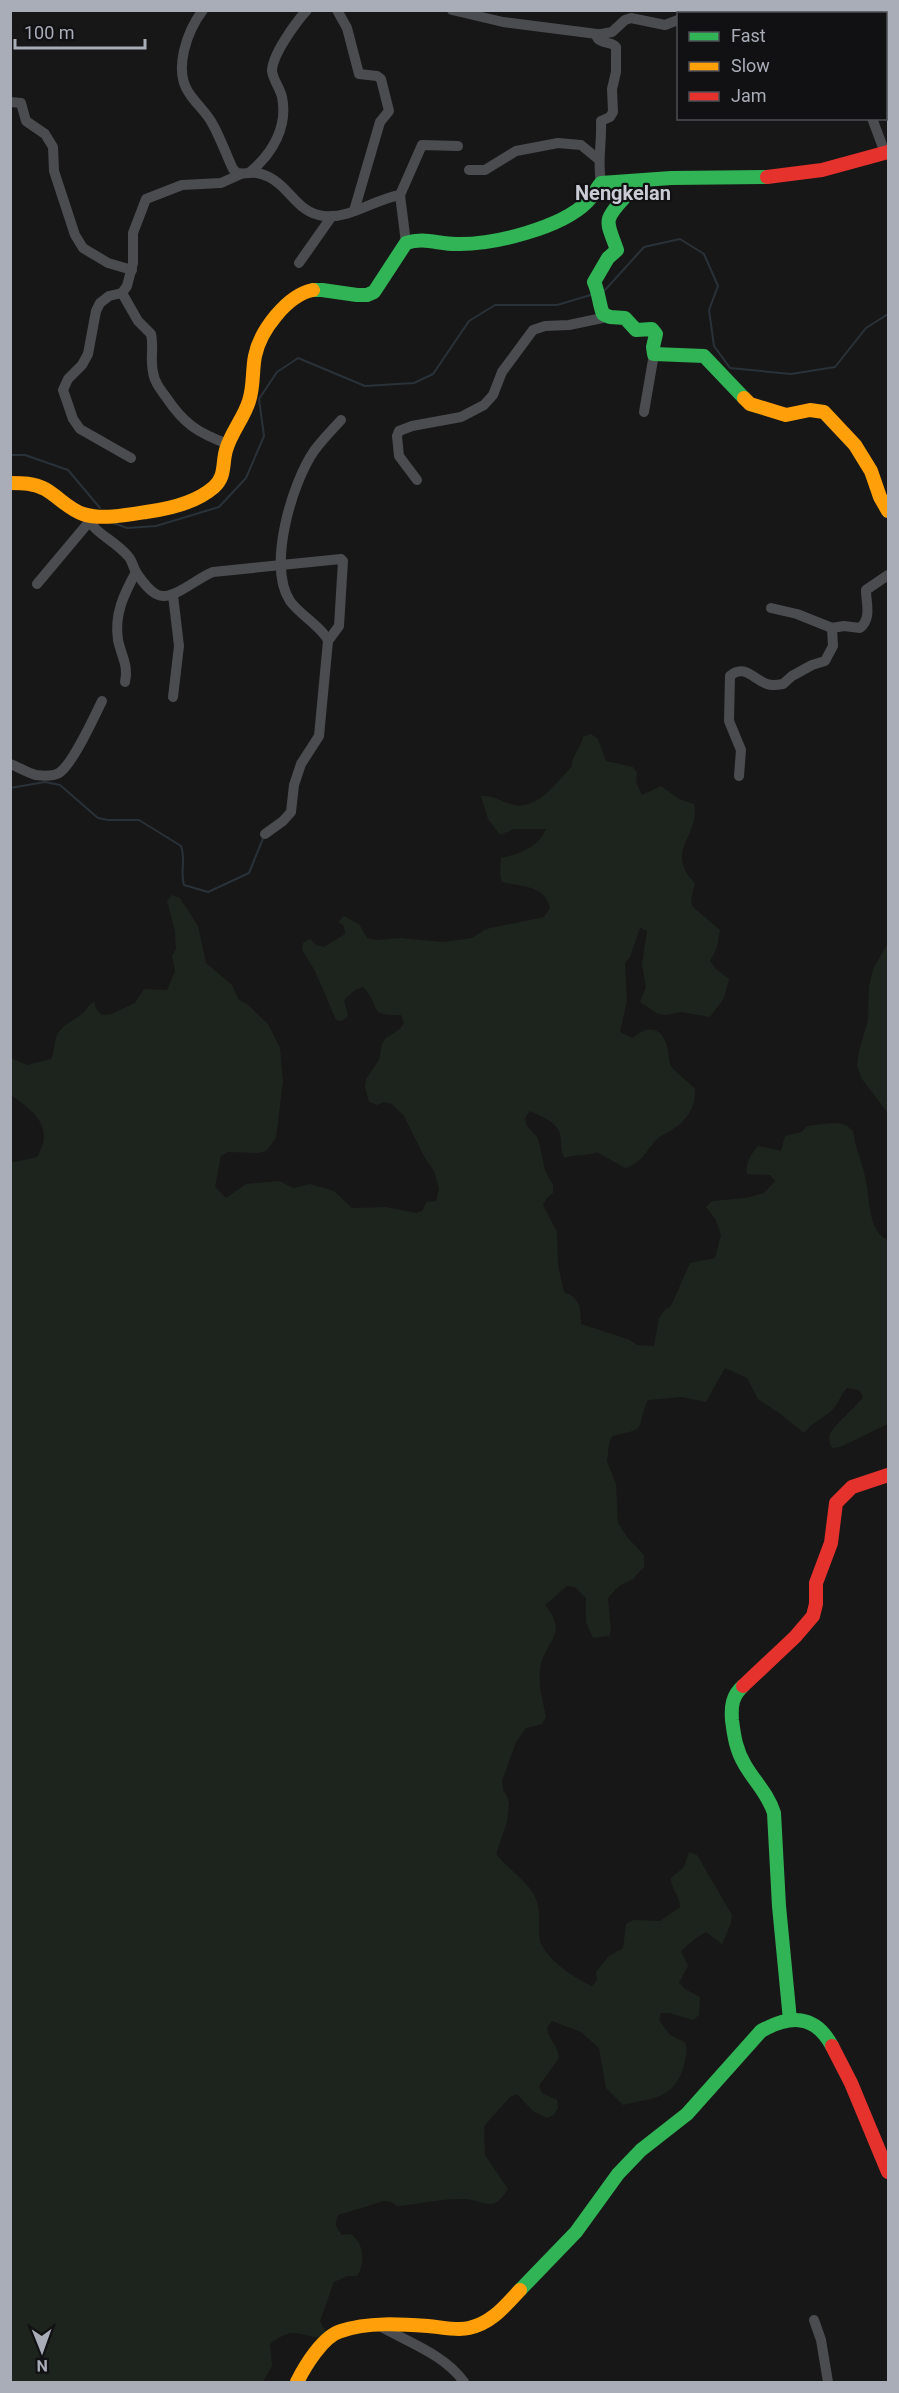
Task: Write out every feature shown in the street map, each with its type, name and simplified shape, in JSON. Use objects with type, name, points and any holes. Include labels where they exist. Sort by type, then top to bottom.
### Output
[{"type":"street","points":[[203,10],[195,21],[186,45],[183,62],[184,82],[189,93],[213,124],[233,169],[279,182],[309,213],[332,216],[354,211],[387,197],[400,195]]},
{"type":"street","points":[[132,458],[80,429],[73,419],[63,390],[68,379],[82,365],[88,354],[98,306],[109,296],[122,293],[127,286],[132,270],[133,233],[146,199],[182,185],[221,183],[246,173],[269,153],[282,127],[282,96],[272,70],[276,56],[307,10]]},
{"type":"street","points":[[337,10],[347,28],[359,74],[380,78],[389,111],[380,122],[354,211]]},
{"type":"street","points":[[452,10],[503,22],[597,33],[612,32],[625,20],[631,18],[665,25],[677,20]]},
{"type":"street","points":[[37,584],[88,517],[162,510],[201,495],[218,483],[228,444],[248,404],[258,346],[287,305],[300,294],[339,290],[360,296],[373,293],[406,243],[420,238],[461,244],[492,240],[540,226],[586,202],[601,183],[598,159],[601,148],[601,120],[610,117],[613,112],[612,89],[616,72],[616,45],[596,38],[597,33]]},
{"type":"street","points":[[10,102],[21,103],[26,121],[50,140],[54,152],[54,171],[75,235],[83,248],[108,263],[132,270]]},
{"type":"street","points":[[601,183],[671,178],[773,177],[822,170],[887,152],[873,120]]},
{"type":"street","points":[[469,170],[485,170],[516,151],[558,143],[581,145],[598,159]]},
{"type":"street","points":[[406,243],[400,195],[423,145],[458,146]]},
{"type":"street","points":[[608,317],[601,310],[597,290],[608,258],[617,249],[607,228],[607,220],[624,198],[622,182]]},
{"type":"street","points":[[299,263],[332,216]]},
{"type":"street","points":[[122,293],[138,321],[152,334],[150,357],[154,377],[177,414],[189,426],[206,436],[228,444]]},
{"type":"street","points":[[417,480],[399,456],[397,436],[399,431],[412,426],[461,417],[484,405],[493,395],[502,372],[533,330],[545,326],[569,325],[608,317],[625,318],[636,330],[654,332],[654,354],[644,412]]},
{"type":"street","points":[[654,354],[704,356],[746,401],[758,408],[792,415],[810,410],[824,412],[855,445],[871,471],[880,497],[888,511]]},
{"type":"street","points":[[265,834],[284,821],[291,812],[294,786],[302,765],[319,736],[327,641],[326,635],[306,619],[290,601],[280,565],[286,516],[313,452],[341,420]]},
{"type":"street","points":[[10,483],[39,484],[88,517],[94,530],[127,554],[136,572],[158,595],[173,595],[213,572],[341,559],[343,561],[339,626],[327,641]]},
{"type":"street","points":[[125,682],[125,658],[118,636],[119,610],[125,591],[136,572]]},
{"type":"street","points":[[771,608],[797,614],[832,628],[860,627],[863,625],[868,607],[866,590],[888,575]]},
{"type":"street","points":[[173,595],[179,646],[173,697]]},
{"type":"street","points":[[739,776],[741,750],[729,721],[730,676],[742,671],[766,684],[783,684],[792,675],[825,661],[832,646],[832,628]]},
{"type":"street","points":[[10,764],[35,775],[54,775],[60,772],[66,767],[82,740],[102,701]]},
{"type":"street","points":[[790,2020],[779,1905],[774,1813],[770,1800],[745,1765],[734,1741],[731,1706],[736,1692],[742,1685],[795,1637],[813,1616],[818,1573],[831,1542],[836,1503],[839,1498],[855,1485],[888,1475]]},
{"type":"street","points":[[297,2382],[304,2367],[316,2351],[339,2331],[377,2325],[406,2324],[467,2329],[494,2317],[576,2232],[618,2174],[641,2150],[687,2114],[761,2031],[777,2022],[790,2020],[813,2024],[819,2026],[825,2033],[851,2083],[888,2172]]},
{"type":"street","points":[[814,2320],[828,2382]]},
{"type":"street","points":[[377,2325],[436,2356],[450,2366],[464,2382]]},
{"type":"shaded area","points":[[591,734],[598,739],[606,761],[633,767],[637,773],[636,782],[642,795],[661,786],[679,799],[694,804],[693,825],[682,852],[682,862],[686,872],[695,883],[691,899],[692,906],[720,930],[717,947],[710,961],[729,979],[724,998],[710,1017],[681,1012],[658,1014],[640,1002],[646,987],[642,964],[647,931],[640,928],[630,957],[625,963],[627,1001],[620,1032],[633,1038],[647,1030],[660,1033],[667,1046],[671,1066],[695,1089],[695,1096],[686,1117],[658,1138],[643,1157],[631,1166],[625,1168],[597,1152],[564,1158],[560,1134],[556,1126],[530,1111],[525,1118],[527,1126],[538,1138],[545,1170],[553,1185],[553,1193],[543,1205],[557,1232],[558,1265],[564,1292],[573,1297],[578,1304],[581,1324],[630,1340],[637,1345],[654,1346],[659,1318],[671,1306],[690,1263],[715,1258],[721,1235],[716,1220],[706,1207],[712,1201],[746,1198],[764,1193],[775,1181],[770,1175],[747,1174],[748,1163],[753,1152],[758,1146],[781,1151],[785,1136],[802,1132],[807,1126],[838,1123],[853,1131],[865,1175],[873,1223],[881,1236],[888,1240],[888,1424],[840,1447],[832,1448],[829,1440],[830,1434],[863,1397],[859,1390],[847,1388],[834,1408],[804,1433],[758,1399],[747,1378],[725,1368],[706,1402],[682,1397],[648,1400],[637,1429],[612,1436],[607,1461],[616,1484],[618,1523],[627,1537],[644,1555],[644,1567],[633,1579],[619,1586],[608,1598],[611,1629],[609,1636],[593,1638],[586,1622],[586,1598],[575,1587],[567,1586],[545,1605],[555,1624],[553,1638],[542,1660],[540,1670],[540,1688],[546,1717],[542,1724],[526,1728],[516,1742],[502,1781],[509,1804],[507,1822],[496,1854],[533,1893],[539,1909],[539,1936],[543,1948],[562,1968],[592,1986],[597,1980],[596,1972],[609,1956],[623,1948],[626,1924],[633,1920],[660,1921],[680,1907],[671,1878],[684,1867],[689,1852],[697,1855],[732,1915],[722,1944],[706,1932],[681,1951],[688,1966],[679,1983],[700,1997],[699,2015],[693,2020],[661,2013],[659,2020],[670,2035],[685,2042],[687,2051],[684,2065],[675,2085],[669,2091],[653,2098],[623,2105],[606,2088],[599,2048],[581,2032],[552,2021],[547,2028],[559,2058],[539,2086],[542,2093],[557,2100],[558,2108],[554,2115],[547,2118],[533,2111],[517,2094],[510,2097],[484,2126],[485,2155],[508,2189],[503,2197],[491,2204],[456,2199],[398,2206],[384,2201],[338,2215],[336,2224],[338,2230],[342,2235],[351,2234],[361,2248],[360,2271],[357,2276],[348,2276],[334,2282],[320,2321],[328,2336],[312,2337],[294,2333],[280,2337],[270,2344],[272,2366],[263,2382],[11,2382],[10,1163],[37,1157],[44,1137],[43,1128],[34,1114],[11,1095],[11,1058],[27,1065],[51,1059],[60,1031],[94,1002],[96,1009],[102,1015],[111,1014],[135,1003],[144,989],[167,990],[175,971],[172,956],[176,949],[175,931],[167,901],[172,895],[180,898],[198,926],[206,963],[232,985],[239,1000],[247,1004],[268,1024],[280,1048],[283,1081],[276,1138],[266,1151],[228,1152],[221,1156],[215,1187],[226,1198],[246,1184],[279,1181],[294,1188],[310,1184],[334,1191],[352,1208],[386,1207],[416,1213],[423,1210],[426,1202],[436,1201],[439,1189],[434,1171],[404,1116],[392,1104],[384,1102],[377,1105],[369,1102],[365,1087],[366,1079],[379,1060],[382,1044],[404,1023],[401,1015],[379,1012],[363,987],[355,990],[344,1000],[348,1016],[342,1021],[336,1020],[315,971],[302,950],[303,943],[310,939],[316,945],[324,947],[345,934],[344,926],[338,922],[344,916],[359,924],[367,938],[443,942],[472,938],[486,929],[544,917],[550,908],[543,895],[531,888],[502,882],[500,874],[501,858],[521,852],[533,845],[539,841],[546,829],[514,829],[500,835],[488,819],[481,796],[514,805],[523,805],[539,799],[572,766],[573,758],[583,737]]},
{"type":"shaded area","points":[[888,943],[888,1113],[862,1079],[857,1065],[868,1020],[869,986],[873,969]]},
{"type":"waterway","points":[[605,290],[644,247],[680,239],[704,254],[718,286],[709,310],[714,346],[730,368],[791,374],[835,367],[866,328],[888,314]]},
{"type":"waterway","points":[[111,522],[127,528],[156,526],[219,507],[246,478],[264,436],[259,399],[277,372],[298,358],[365,386],[414,383],[433,374],[469,321],[495,305],[557,305],[594,294]]},
{"type":"waterway","points":[[10,455],[25,455],[68,470],[100,508]]},
{"type":"waterway","points":[[10,788],[45,782],[60,785],[98,818],[139,820],[181,846],[184,885],[208,892],[249,873],[264,836]]},
{"type":"traffic: fast","points":[[313,290],[367,295],[374,292],[406,243],[431,241],[471,244],[526,233],[561,220],[575,211],[589,200],[601,183],[671,178],[767,177]]},
{"type":"traffic: fast","points":[[622,182],[624,198],[612,212],[608,222],[617,250],[608,258],[594,282],[603,314],[625,318],[636,330],[652,329],[656,334],[654,354],[704,356],[744,398]]},
{"type":"traffic: fast","points":[[743,1686],[733,1702],[733,1726],[742,1759],[765,1794],[774,1813],[779,1906],[790,2020]]},
{"type":"traffic: fast","points":[[520,2290],[576,2232],[618,2174],[641,2150],[687,2114],[761,2031],[782,2022],[801,2020],[818,2028],[832,2046]]},
{"type":"traffic: slow","points":[[10,483],[41,487],[78,512],[98,517],[123,516],[164,509],[191,501],[207,493],[220,479],[228,443],[247,407],[252,390],[255,356],[263,336],[285,306],[303,293],[313,290]]},
{"type":"traffic: slow","points":[[744,398],[750,404],[786,415],[810,410],[824,412],[855,445],[871,471],[880,497],[888,511]]},
{"type":"traffic: slow","points":[[297,2382],[321,2345],[341,2331],[384,2324],[469,2328],[491,2318],[520,2290]]},
{"type":"traffic: jam","points":[[767,177],[822,170],[888,152]]},
{"type":"traffic: jam","points":[[743,1686],[795,1637],[813,1616],[816,1604],[816,1583],[831,1543],[836,1503],[852,1487],[888,1475]]},
{"type":"traffic: jam","points":[[832,2046],[851,2083],[888,2172]]},
{"type":"district","name":"Nengkelan","points":[[623,193]]}]
